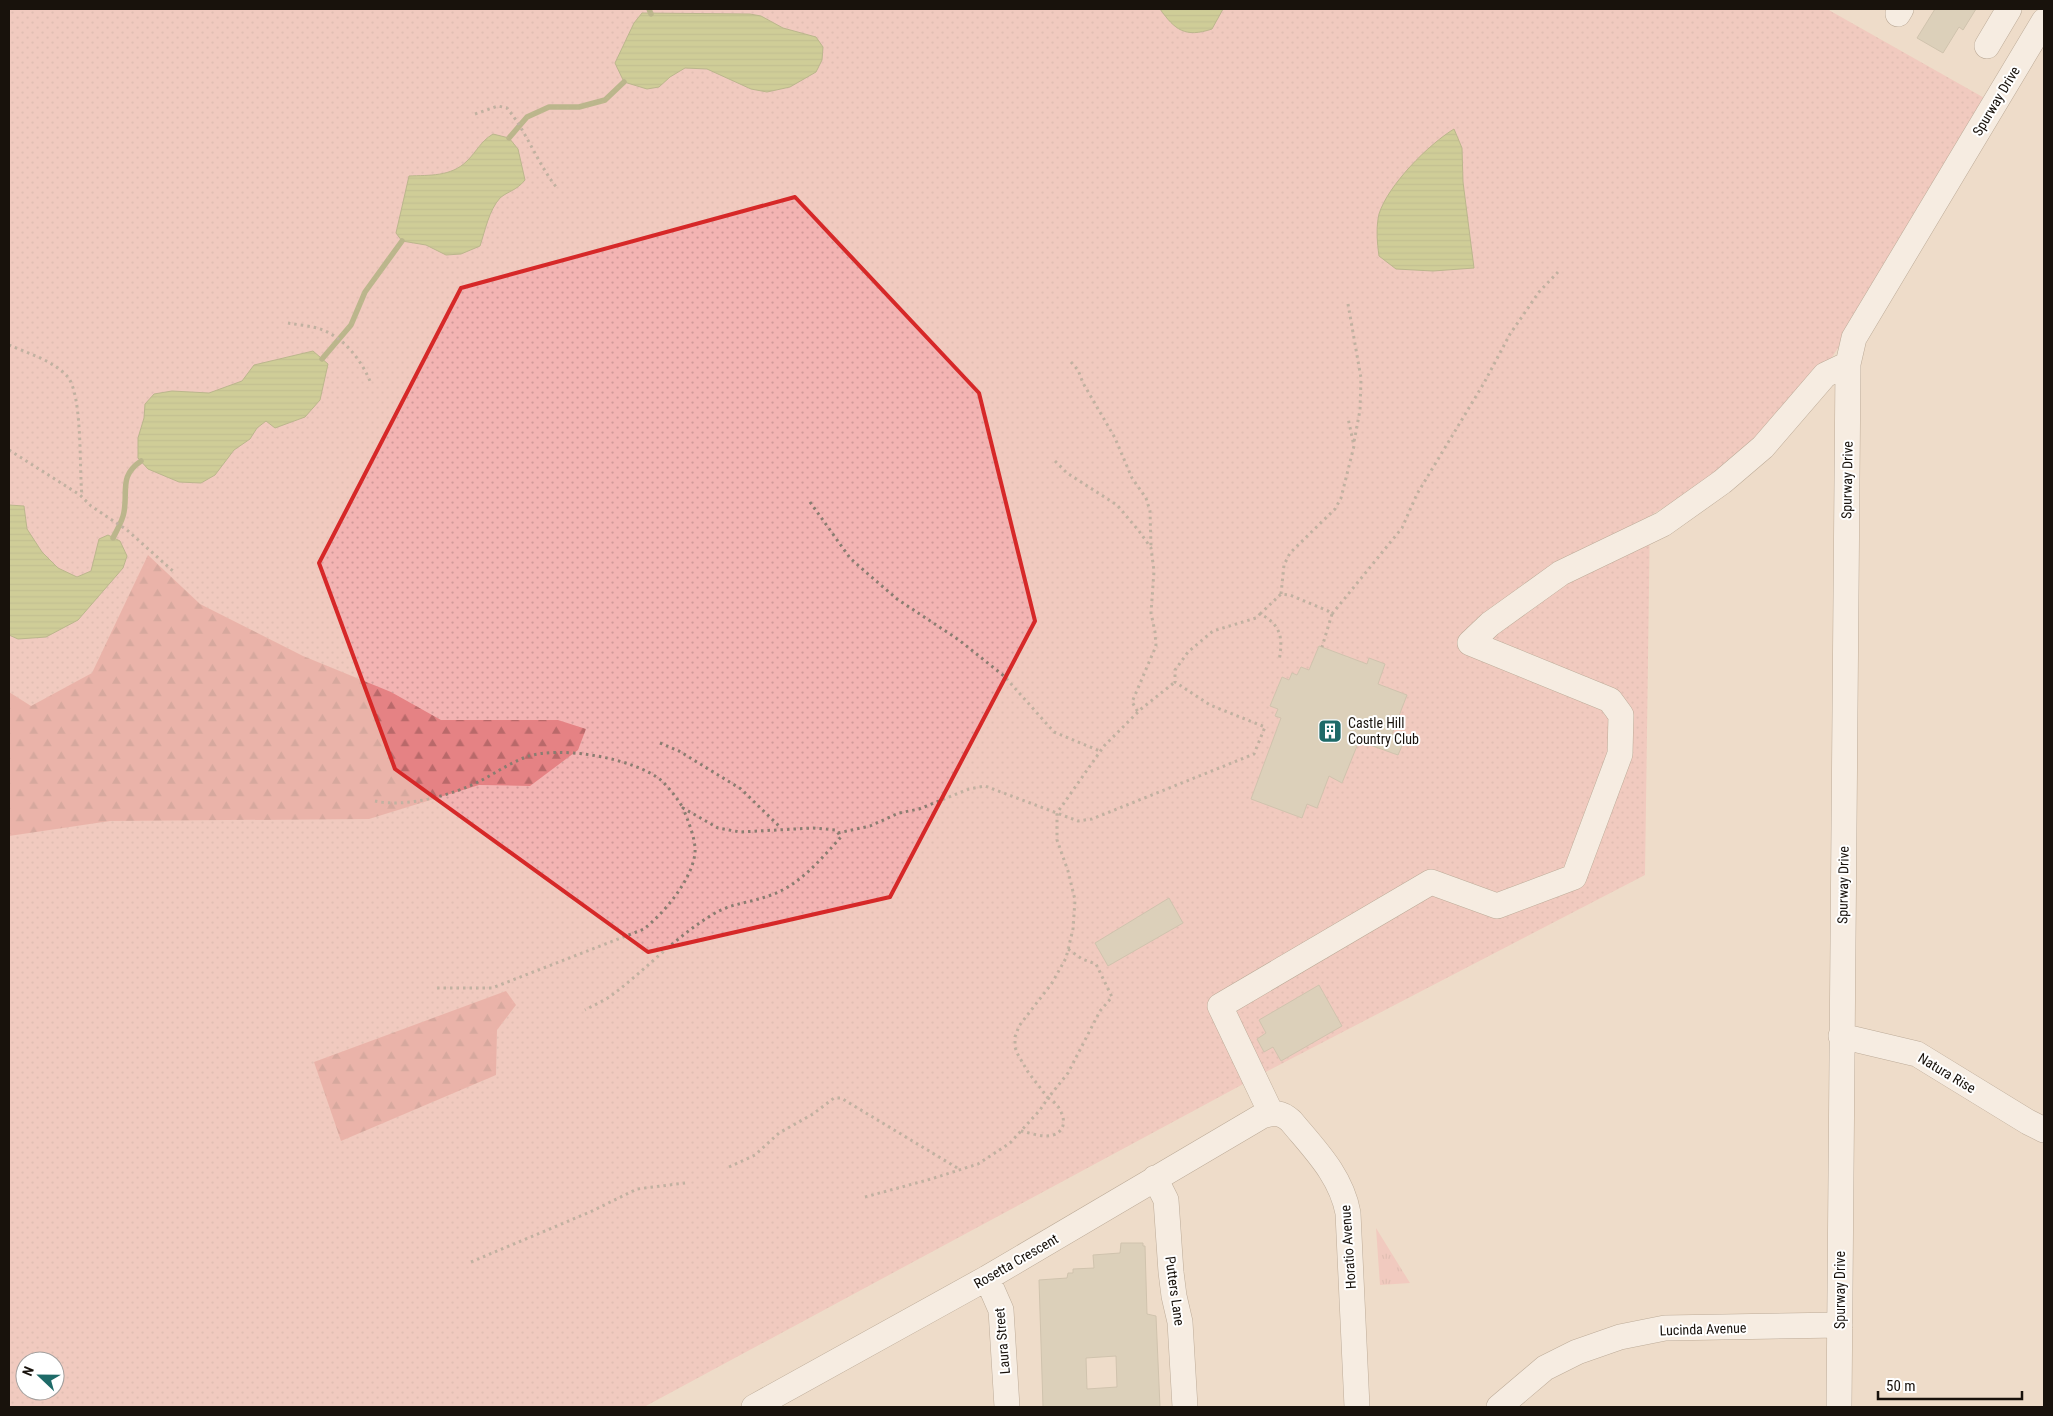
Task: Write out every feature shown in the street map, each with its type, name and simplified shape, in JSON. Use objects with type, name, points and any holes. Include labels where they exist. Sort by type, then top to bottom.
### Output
[{"type":"street","points":[[1987,46],[2009,9]]},
{"type":"street","name":"Spurway Drive","points":[[1839,1407],[1848,364],[1854,338],[2044,21]]},
{"type":"street","points":[[1274,1113],[1220,1006],[1431,882],[1496,906],[1574,877],[1620,754],[1621,714],[1610,700],[1470,643],[1490,624],[1561,573],[1663,524],[1722,482],[1764,447],[1825,375],[1848,364]]},
{"type":"street","name":"Natura Rise","points":[[1841,1036],[1917,1054],[2044,1130]]},
{"type":"street","name":"Rosetta Crescent","points":[[754,1407],[988,1278],[1262,1116],[1274,1113]]},
{"type":"street","name":"Horatio Avenue","points":[[1274,1113],[1288,1117],[1331,1170],[1345,1197],[1348,1212],[1357,1407]]},
{"type":"street","name":"Putters Lane","points":[[1155,1178],[1166,1200],[1171,1272],[1180,1322],[1185,1407]]},
{"type":"street","name":"Laura Street","points":[[988,1278],[1001,1310],[1007,1407]]},
{"type":"street","name":"Lucinda Avenue","points":[[1499,1407],[1545,1368],[1577,1352],[1620,1336],[1666,1328],[1840,1326]]},
{"type":"path","points":[[476,114],[498,106],[507,108],[557,188]]},
{"type":"path","points":[[1322,647],[1332,614],[1402,528],[1417,494],[1484,383],[1510,334],[1539,292],[1558,272]]},
{"type":"path","points":[[1175,682],[1175,670],[1188,652],[1213,631],[1256,618],[1281,594],[1284,565],[1290,553],[1334,509],[1341,498],[1354,446],[1360,410],[1361,378],[1348,304]]},
{"type":"path","points":[[288,323],[322,329],[329,333],[348,347],[359,359],[370,381]]},
{"type":"path","points":[[9,345],[47,362],[65,374],[71,382],[75,392],[80,436],[79,473],[82,497]]},
{"type":"path","points":[[1071,362],[1078,370],[1083,383],[1115,438],[1132,478],[1146,498],[1150,511],[1150,548],[1154,571],[1151,613],[1156,632],[1156,646],[1132,702],[1138,712]]},
{"type":"path","points":[[1348,418],[1354,446]]},
{"type":"path","points":[[9,450],[82,497],[127,530],[174,572]]},
{"type":"path","points":[[1055,461],[1067,473],[1117,505],[1139,531],[1150,548]]},
{"type":"path","points":[[810,502],[850,558],[897,599],[959,640],[1004,676],[1054,732],[1100,751]]},
{"type":"path","points":[[1281,594],[1290,595],[1332,614]]},
{"type":"path","points":[[1260,614],[1268,618],[1278,628],[1282,645],[1279,661]]},
{"type":"path","points":[[1020,1131],[1042,1136],[1054,1135],[1061,1129],[1064,1120],[1061,1108],[1056,1102],[1048,1098],[1028,1072],[1015,1047],[1015,1037],[1019,1026],[1052,983],[1066,958],[1073,929],[1075,900],[1058,840],[1057,813],[1100,751],[1138,712],[1175,682]]},
{"type":"path","points":[[838,833],[870,826],[899,813],[919,809],[969,788],[985,786],[1078,821],[1092,819],[1254,754],[1266,727],[1210,705],[1175,682]]},
{"type":"path","points":[[660,743],[679,751],[741,789],[779,826],[778,829]]},
{"type":"path","points":[[375,802],[405,804],[430,798],[482,780],[528,756],[554,752],[600,756],[627,763],[646,771],[661,781],[676,797],[683,808],[690,827],[695,852],[690,872],[658,918],[644,929],[492,988],[437,988]]},
{"type":"path","points":[[585,1010],[611,996],[647,964],[717,912],[742,902],[771,896],[792,886],[841,837],[836,830],[814,828],[740,832],[718,828],[683,808]]},
{"type":"path","points":[[865,1197],[978,1164],[1010,1143],[1040,1110],[1068,1073],[1100,1011],[1112,997],[1096,964],[1068,950]]},
{"type":"path","points":[[729,1167],[755,1155],[780,1134],[813,1114],[834,1098],[841,1098],[960,1170]]},
{"type":"path","points":[[471,1262],[590,1212],[637,1189],[685,1183]]},
{"type":"highlighted area","points":[[795,197],[979,393],[1035,621],[890,897],[648,952],[395,769],[319,563],[461,288]]},
{"type":"green space","name":"Castle Hill Country Club","points":[[9,9],[1827,9],[1995,104],[1820,376],[1758,448],[1650,516],[1645,875],[1260,1075],[644,1407],[9,1407]]},
{"type":"green space","points":[[148,555],[200,604],[303,656],[391,692],[441,720],[558,720],[586,729],[578,750],[530,786],[479,785],[369,819],[110,821],[9,836],[9,692],[31,706],[92,673]]},
{"type":"green space","points":[[506,991],[516,1005],[497,1030],[496,1075],[341,1141],[314,1062]]},
{"type":"green space","points":[[1376,1228],[1410,1283],[1380,1285]]},
{"type":"shaded area","points":[[1160,9],[1223,9],[1212,29],[1195,33],[1176,27]]},
{"type":"shaded area","points":[[642,13],[750,14],[761,16],[783,28],[816,37],[823,47],[822,60],[816,72],[790,87],[767,92],[751,89],[707,69],[685,68],[670,77],[659,87],[647,89],[624,82],[615,63],[634,23]]},
{"type":"shaded area","points":[[1454,129],[1462,148],[1463,182],[1474,268],[1433,271],[1396,269],[1379,256],[1377,224],[1379,214],[1391,191],[1410,166]]},
{"type":"shaded area","points":[[493,134],[509,138],[518,149],[525,180],[496,203],[480,246],[461,254],[446,255],[426,245],[402,241],[396,233],[409,176],[447,173],[454,170],[467,161],[482,143]]},
{"type":"shaded area","points":[[313,351],[328,364],[320,400],[305,417],[275,428],[266,421],[257,428],[250,439],[234,450],[215,475],[201,483],[179,482],[148,469],[138,458],[138,438],[144,418],[145,404],[154,394],[172,391],[209,393],[242,381],[254,365]]},
{"type":"shaded area","points":[[9,505],[24,506],[27,529],[42,552],[58,568],[77,577],[91,571],[99,539],[108,535],[120,541],[127,556],[123,568],[78,620],[46,637],[18,639],[9,635]]},
{"type":"building","points":[[1935,9],[1976,9],[1963,30],[1959,27],[1943,53],[1917,38]]},
{"type":"building","name":"Castle Hill Country Club","points":[[1319,646],[1367,664],[1369,658],[1385,664],[1378,684],[1407,695],[1392,734],[1405,739],[1398,755],[1359,741],[1342,783],[1329,776],[1317,808],[1307,804],[1302,818],[1251,799],[1281,718],[1275,716],[1278,709],[1270,706],[1282,677],[1289,680],[1292,673],[1297,675],[1301,667],[1309,670]]},
{"type":"building","points":[[1169,898],[1183,923],[1108,966],[1095,943]]},
{"type":"building","points":[[1319,985],[1342,1026],[1281,1061],[1273,1047],[1264,1052],[1257,1039],[1266,1033],[1259,1020]]},
{"type":"building","points":[[1121,1243],[1143,1243],[1143,1246],[1145,1246],[1147,1314],[1156,1316],[1160,1407],[1043,1407],[1039,1280],[1067,1278],[1068,1273],[1073,1273],[1073,1269],[1094,1268],[1093,1255],[1120,1253]],"holes":[[[1116,1356],[1117,1387],[1087,1389],[1086,1358]]]},
{"type":"waterway","points":[[649,9],[651,14]]},
{"type":"waterway","points":[[509,138],[527,117],[549,107],[579,107],[605,100],[624,82]]},
{"type":"waterway","points":[[322,359],[351,325],[365,292],[402,241]]},
{"type":"waterway","points":[[113,538],[123,515],[127,478],[134,467],[141,461]]},
{"type":"place","name":"Castle Hill Country Club","points":[[1330,731]]}]
